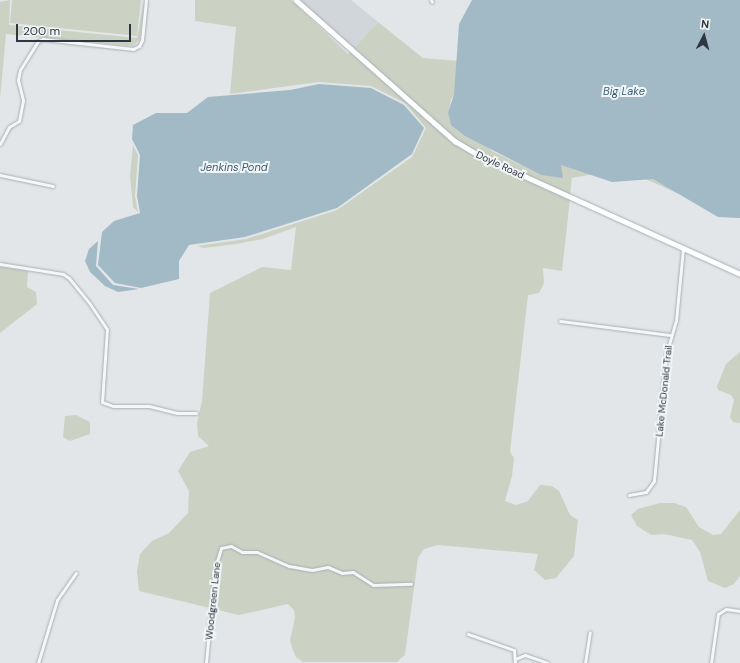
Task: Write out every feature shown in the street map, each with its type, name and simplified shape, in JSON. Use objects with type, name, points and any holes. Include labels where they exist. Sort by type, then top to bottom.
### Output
[{"type":"main road","name":"Doyle Road","points":[[296,0],[455,142],[478,155],[740,274]]},
{"type":"street","points":[[0,144],[9,127],[19,121],[23,100],[18,80],[20,70],[38,41],[43,39],[133,49],[138,46],[142,40],[146,0]]},
{"type":"street","points":[[0,175],[52,186]]},
{"type":"street","name":"Lake McDonald Trail","points":[[629,495],[646,492],[654,481],[670,335],[676,321],[683,248]]},
{"type":"street","points":[[0,264],[63,274],[69,278],[90,304],[107,329],[102,402],[113,406],[149,406],[177,413],[196,414]]},
{"type":"street","points":[[560,321],[670,335]]},
{"type":"street","name":"Woodgreen Lane","points":[[206,663],[215,568],[221,548],[231,546],[242,552],[257,552],[289,566],[312,570],[328,567],[342,573],[353,572],[373,585],[411,584]]},
{"type":"street","points":[[38,663],[57,600],[76,573]]},
{"type":"street","points":[[711,663],[718,614],[726,609],[740,610]]},
{"type":"street","points":[[585,663],[590,632]]},
{"type":"street","points":[[468,634],[514,650],[516,658],[515,663]]},
{"type":"street","points":[[516,658],[525,655],[548,663]]},
{"type":"shaded area","points":[[10,0],[9,25],[137,38],[144,0],[140,39],[133,46],[6,34],[0,99],[0,2]]},
{"type":"shaded area","points":[[12,0],[141,0],[137,36],[10,23]]},
{"type":"shaded area","points":[[195,0],[291,0],[348,54],[350,52],[454,143],[477,157],[570,199],[562,271],[543,268],[544,283],[539,293],[528,295],[510,452],[514,458],[512,476],[505,501],[516,505],[528,501],[540,485],[552,486],[559,491],[570,515],[578,520],[574,556],[556,578],[545,580],[534,570],[538,554],[438,545],[424,549],[418,558],[405,655],[397,662],[303,662],[296,657],[292,648],[290,640],[295,618],[294,610],[288,604],[239,615],[139,591],[137,571],[140,554],[152,541],[169,533],[188,513],[189,491],[178,471],[190,452],[209,446],[198,436],[197,423],[202,401],[210,293],[262,267],[291,270],[296,227],[263,239],[203,248],[197,246],[246,239],[337,210],[412,157],[426,128],[405,103],[371,86],[319,82],[230,94],[236,27],[195,21]]},
{"type":"shaded area","points":[[299,0],[351,0],[378,22],[353,49]]},
{"type":"shaded area","points":[[378,22],[423,58],[470,62],[679,194],[643,178],[594,174],[572,178],[570,195],[479,153],[456,140],[353,49]],"holes":[[[452,97],[560,162],[561,169],[541,175],[492,151],[448,112]]]},
{"type":"shaded area","points":[[133,145],[138,155],[135,196],[138,212],[133,207],[130,176]]},
{"type":"shaded area","points":[[0,267],[28,271],[27,287],[36,292],[37,304],[0,333]]},
{"type":"shaded area","points":[[740,352],[740,423],[733,422],[730,417],[734,400],[731,395],[718,390],[717,386],[726,364]]},
{"type":"shaded area","points":[[76,415],[90,422],[90,434],[70,441],[63,437],[65,416]]},
{"type":"shaded area","points":[[660,503],[674,503],[686,507],[699,527],[713,535],[721,534],[740,510],[740,576],[734,584],[725,588],[708,581],[700,552],[692,540],[664,534],[651,535],[637,526],[631,515],[638,509]]},
{"type":"water","name":"Big Lake","points":[[472,0],[740,0],[740,218],[718,217],[653,179],[612,182],[561,165],[563,178],[541,175],[465,136],[451,125],[448,112],[454,95],[459,24]]},
{"type":"water","name":"Jenkins Pond","points":[[319,84],[371,88],[404,105],[424,128],[412,154],[337,208],[245,237],[189,245],[179,261],[179,279],[141,288],[115,283],[98,265],[102,232],[114,221],[140,213],[137,196],[140,155],[132,139],[133,125],[156,113],[187,113],[208,97],[290,90]]},
{"type":"water","points":[[98,241],[96,266],[113,285],[139,289],[118,292],[105,286],[90,272],[85,261],[89,249]]}]
